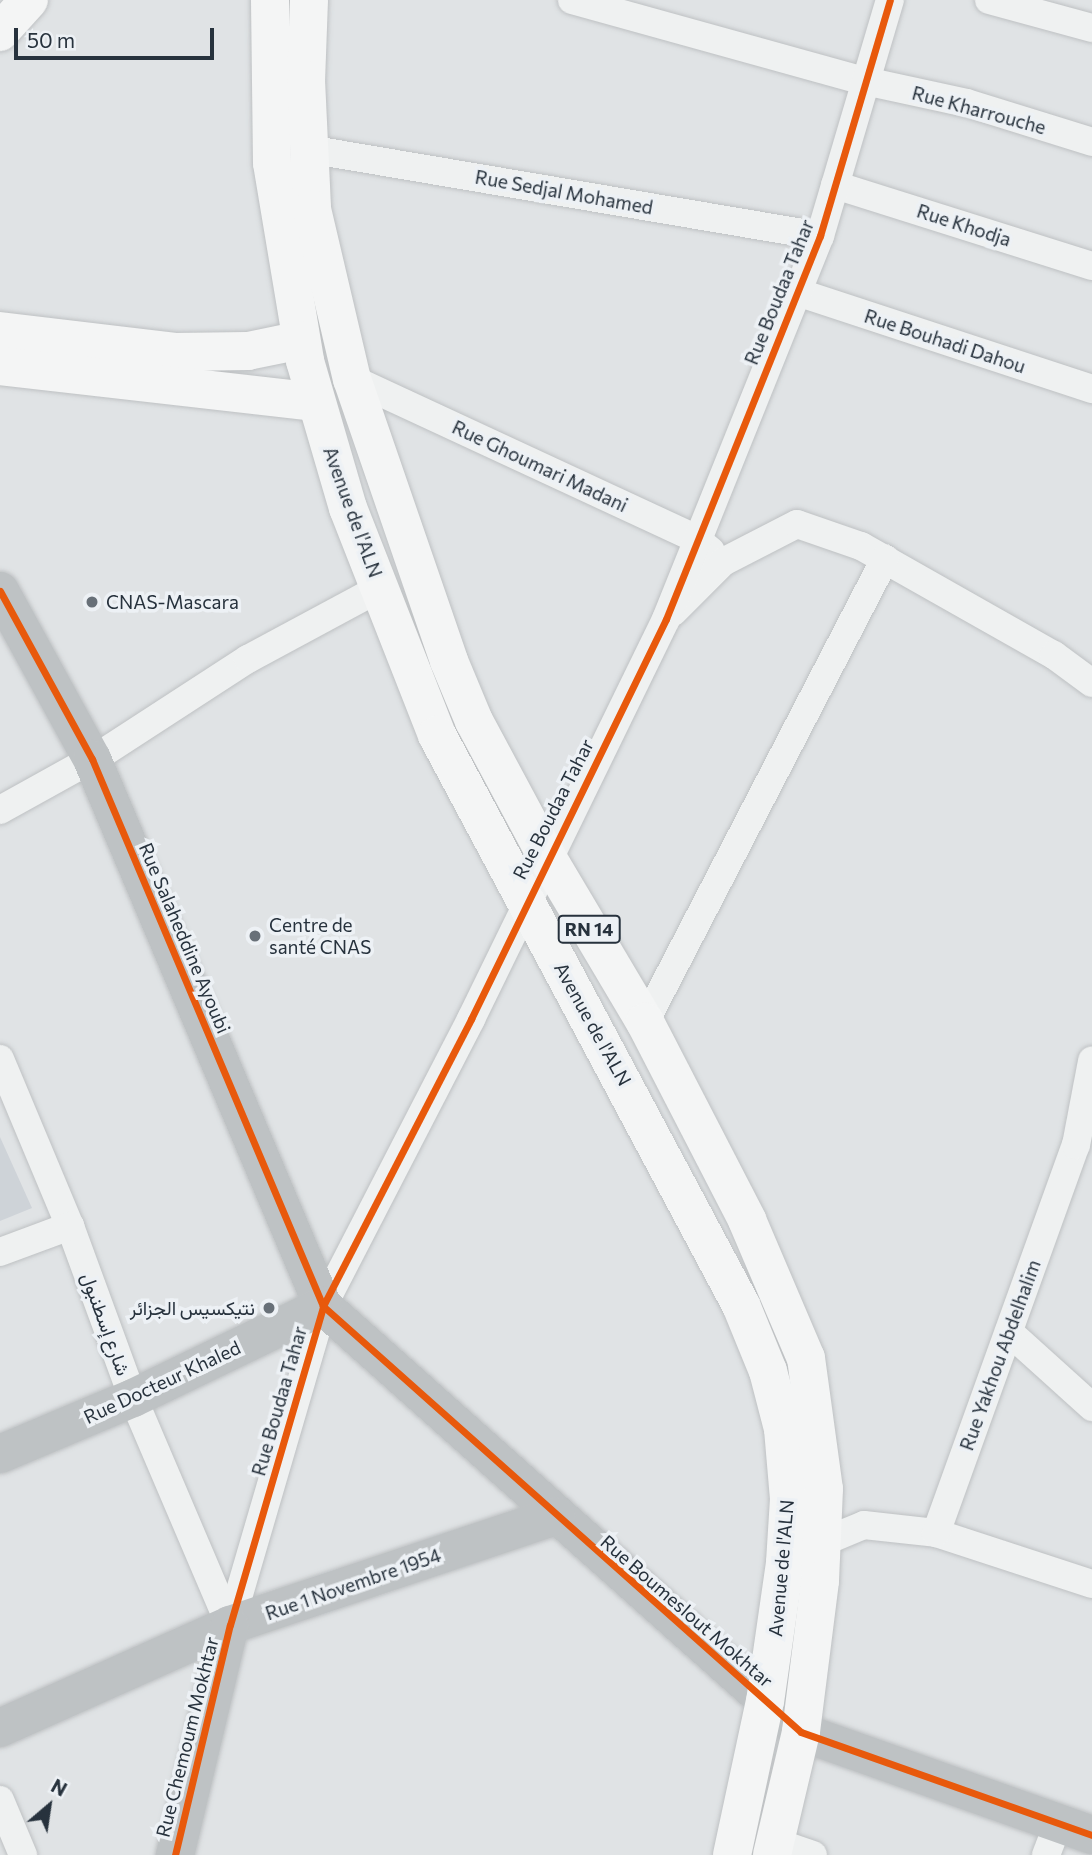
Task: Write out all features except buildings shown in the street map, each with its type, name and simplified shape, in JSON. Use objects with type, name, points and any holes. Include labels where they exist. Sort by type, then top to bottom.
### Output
[{"type":"main road","points":[[0,32],[29,0]]},
{"type":"main road","name":"Avenue de l'ALN","points":[[270,0],[272,163],[301,340],[316,402],[348,508],[437,735],[729,1281],[768,1371],[783,1429],[789,1499],[785,1563],[765,1702],[732,1855]]},
{"type":"main road","name":"Avenue de l'ALN","points":[[309,0],[308,149],[313,209],[352,379],[449,661],[474,721],[547,857],[645,1022],[747,1220],[806,1358],[824,1489],[822,1542],[801,1732],[774,1848]]},
{"type":"main road","points":[[0,331],[174,352],[248,351],[301,340]]},
{"type":"main road","points":[[0,366],[316,402]]},
{"type":"street","name":"Rue Kharrouche","points":[[572,0],[865,81],[967,103],[1092,142]]},
{"type":"street","name":"Rue Boudaa Tahar","points":[[230,1625],[323,1306],[471,1019],[525,902],[666,619],[820,236],[890,0]]},
{"type":"street","points":[[989,0],[1092,28]]},
{"type":"street","name":"Rue Sedjal Mohamed","points":[[308,149],[820,236]]},
{"type":"street","name":"Rue Khodja","points":[[835,185],[1092,266]]},
{"type":"street","name":"Rue Bouhadi Dahou","points":[[797,292],[1092,389]]},
{"type":"street","name":"Rue Ghoumari Madani","points":[[352,379],[696,539],[723,562]]},
{"type":"street","points":[[666,619],[723,562],[797,524],[861,546],[1054,655],[1092,683]]},
{"type":"street","points":[[645,1022],[885,559]]},
{"type":"street","points":[[0,810],[92,759],[248,659],[380,588]]},
{"type":"street","name":"Rue Salaheddine Ayoubi","points":[[0,591],[92,759],[323,1306]]},
{"type":"street","name":"شارع إسطنبول","points":[[0,1059],[70,1226],[133,1398],[230,1625]]},
{"type":"street","name":"Rue Yakhou Abdelhalim","points":[[936,1534],[1009,1332],[1084,1148],[1092,1062]]},
{"type":"street","points":[[0,1252],[70,1226]]},
{"type":"street","name":"Rue Docteur Khaled","points":[[0,1454],[133,1398],[323,1306]]},
{"type":"street","name":"Rue Boumeslout Mokhtar","points":[[323,1306],[801,1732],[1065,1838]]},
{"type":"street","points":[[1009,1332],[1092,1407]]},
{"type":"street","name":"Rue 1 Novembre 1954","points":[[0,1728],[230,1625],[556,1516]]},
{"type":"street","points":[[822,1542],[864,1525],[936,1534],[1092,1584]]},
{"type":"street","name":"Rue Chemoum Mokhtar","points":[[175,1855],[230,1625]]},
{"type":"street","points":[[0,1800],[23,1855]]},
{"type":"street","points":[[774,1848],[813,1855]]},
{"type":"shaded area","points":[[0,1137],[32,1208],[0,1221]]},
{"type":"cycle path","points":[[175,1855],[230,1625],[323,1306],[471,1019],[666,619],[820,236],[890,0]]},
{"type":"cycle path","points":[[0,591],[92,759],[323,1306],[801,1732],[1092,1835]]},
{"type":"place","name":"CNAS-Mascara","points":[[92,602]]},
{"type":"place","name":"Centre de santé CNAS","points":[[255,936]]},
{"type":"place","name":"نتيكسيس الجزائر","points":[[269,1308]]}]
